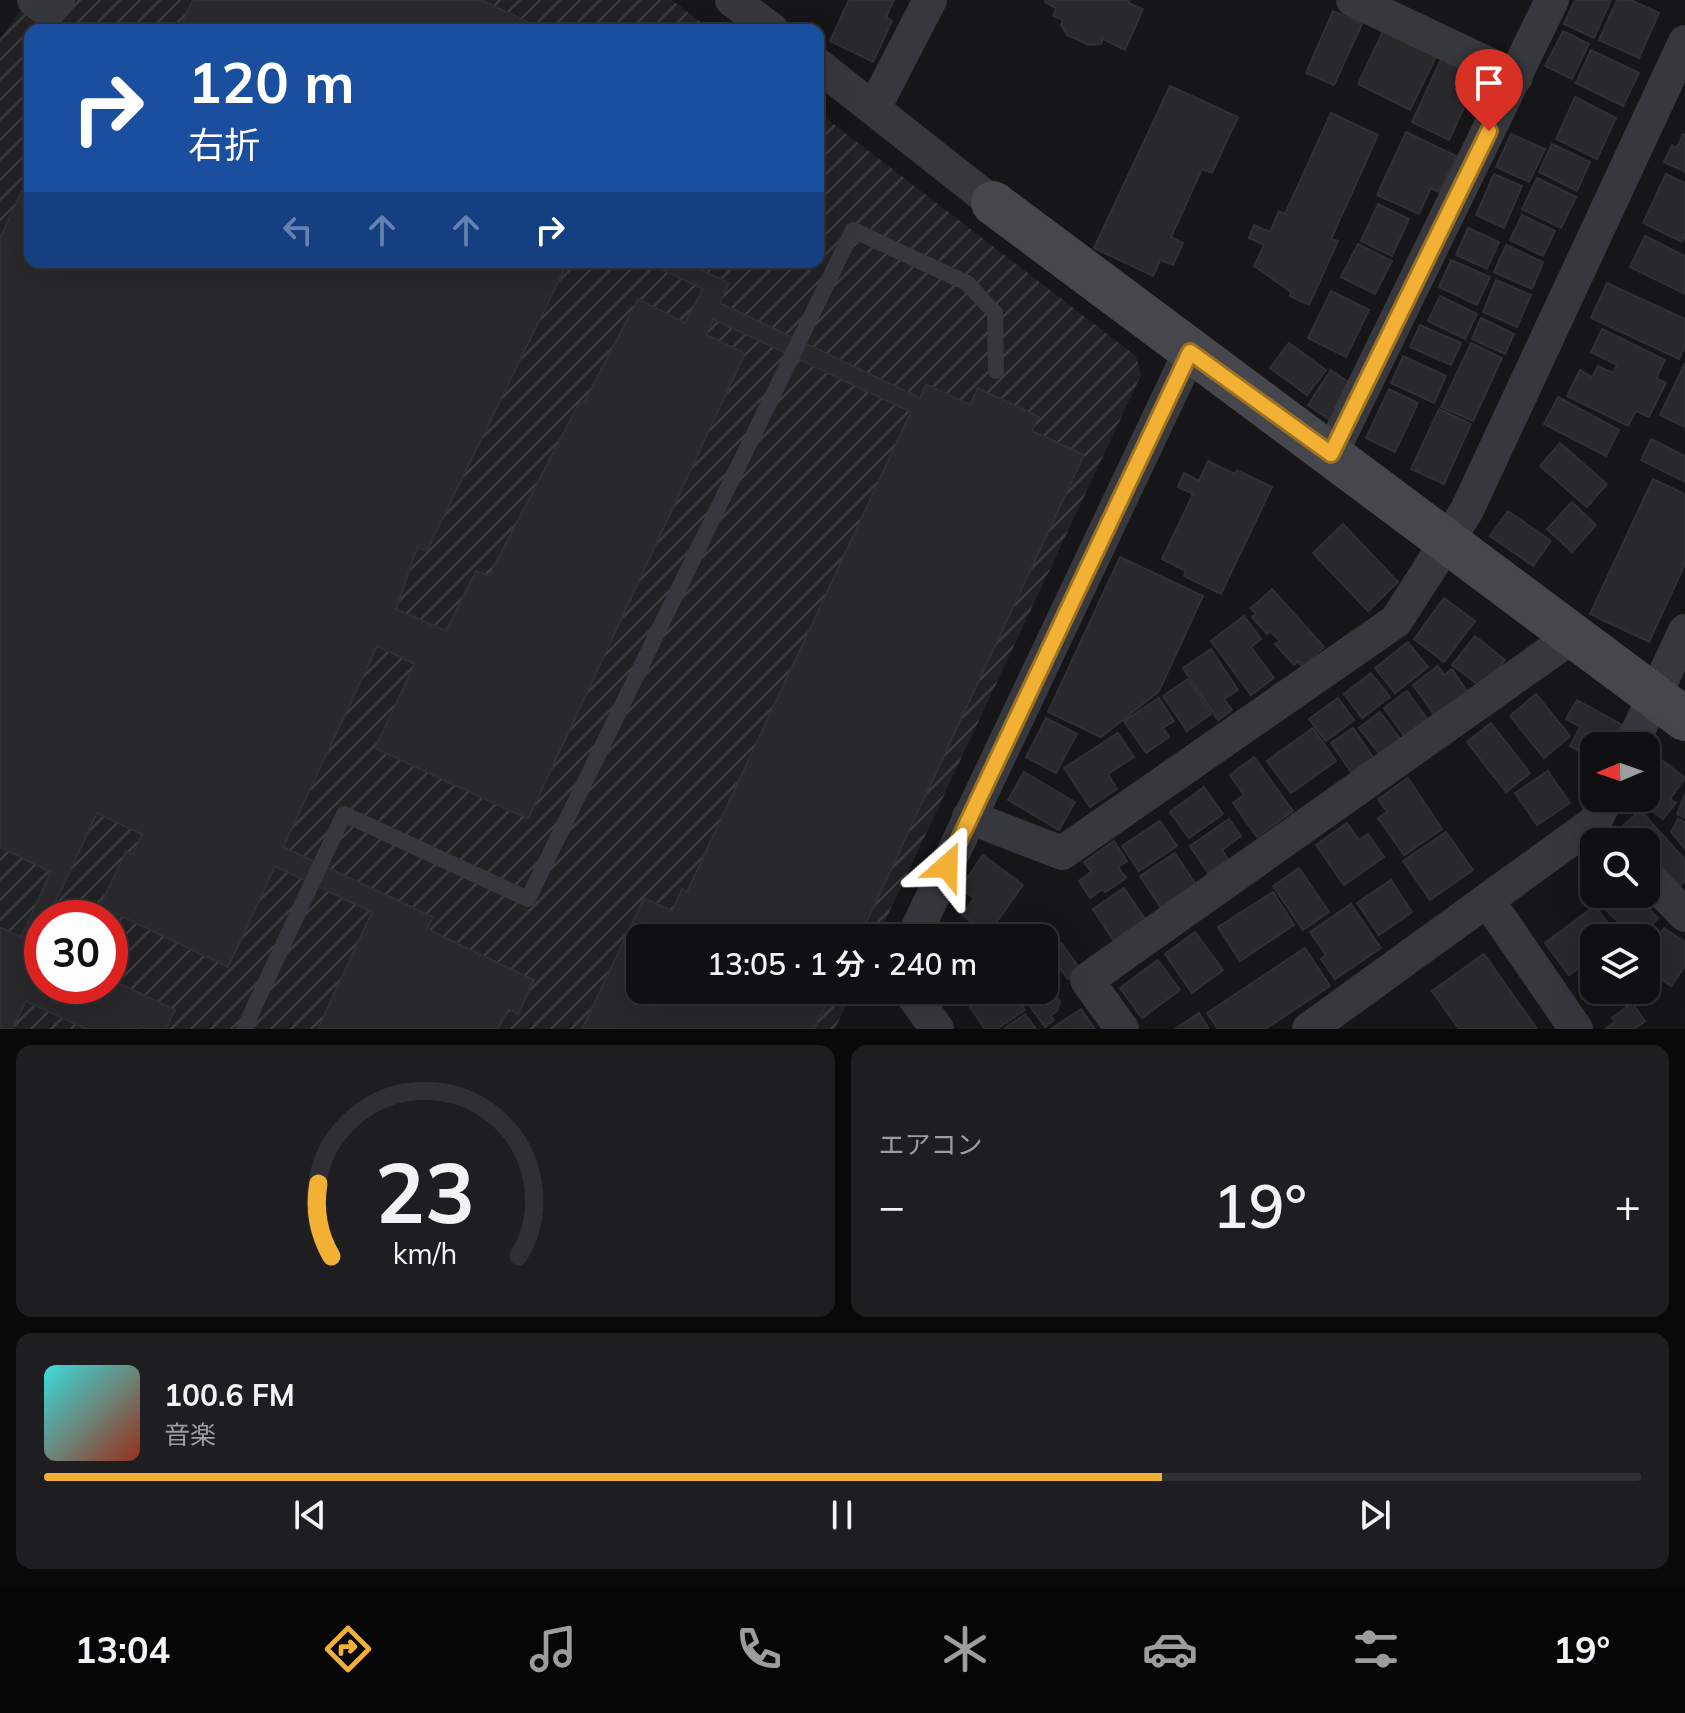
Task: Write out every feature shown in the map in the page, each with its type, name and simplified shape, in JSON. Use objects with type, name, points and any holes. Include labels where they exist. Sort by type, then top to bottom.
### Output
[{"type":"street","points":[[34,0],[49,11],[58,0]]},
{"type":"street","points":[[732,0],[764,24]]},
{"type":"street","points":[[874,108],[930,0]]},
{"type":"street","points":[[1353,0],[1516,77]]},
{"type":"street","points":[[1331,454],[1552,0]]},
{"type":"street","points":[[969,817],[1062,853],[1396,621],[1467,510],[1685,42]]},
{"type":"street","points":[[824,70],[1190,352],[1670,707]]},
{"type":"street","points":[[919,924],[1190,352]]},
{"type":"street","points":[[1645,732],[1670,707],[1685,631]]},
{"type":"street","points":[[1122,1029],[1087,980],[1573,636]]},
{"type":"street","points":[[1309,1029],[1605,821]]},
{"type":"street","points":[[1660,889],[1685,915]]},
{"type":"street","points":[[1488,901],[1576,1029]]},
{"type":"street","points":[[919,1004],[937,1029]]},
{"type":"lane","points":[[244,1029],[344,814],[528,899],[853,230],[967,283],[995,313],[996,371]]},
{"type":"shaded area","points":[[70,0],[672,0],[703,24],[24,24],[24,268],[824,268],[824,117],[1136,356],[1141,375],[884,924],[626,924],[626,1004],[847,1004],[835,1029],[0,1029],[0,39],[21,9]]},
{"type":"building","points":[[193,0],[481,0],[532,24],[182,24]]},
{"type":"building","points":[[849,0],[894,0],[886,17],[892,21],[873,62],[830,41]]},
{"type":"building","points":[[1046,0],[1130,0],[1128,3],[1143,9],[1125,50],[1103,39],[1101,44],[1089,45],[1067,35],[1061,25],[1063,20],[1053,16],[1056,8]]},
{"type":"building","points":[[1575,0],[1611,0],[1594,38],[1564,24]]},
{"type":"building","points":[[1617,0],[1631,0],[1659,13],[1639,58],[1599,40]]},
{"type":"building","points":[[1333,11],[1362,24],[1334,85],[1306,73]]},
{"type":"building","points":[[1385,27],[1438,53],[1410,110],[1358,84]]},
{"type":"building","points":[[1563,31],[1589,44],[1572,79],[1545,66]]},
{"type":"building","points":[[1591,50],[1639,73],[1623,106],[1576,83]]},
{"type":"building","points":[[1444,53],[1481,71],[1449,140],[1412,122]]},
{"type":"building","points":[[1170,86],[1238,117],[1212,173],[1202,169],[1171,237],[1183,243],[1173,265],[1160,260],[1153,276],[1094,248]]},
{"type":"building","points":[[1575,97],[1616,118],[1597,159],[1556,139]]},
{"type":"building","points":[[1331,113],[1378,135],[1331,239],[1338,241],[1309,305],[1290,296],[1291,292],[1254,266],[1264,245],[1249,238],[1254,225],[1270,232],[1279,211],[1285,214]]},
{"type":"building","points":[[1406,132],[1456,156],[1439,192],[1431,188],[1419,214],[1377,195]]},
{"type":"building","points":[[1511,134],[1545,149],[1529,182],[1496,167]]},
{"type":"building","points":[[1683,134],[1685,172],[1664,162],[1672,145],[1677,148]]},
{"type":"building","points":[[1552,144],[1590,162],[1577,191],[1539,172]]},
{"type":"building","points":[[1494,174],[1522,186],[1504,228],[1476,215]]},
{"type":"building","points":[[1666,174],[1685,183],[1685,236],[1682,242],[1643,223]]},
{"type":"building","points":[[1537,178],[1576,197],[1561,228],[1522,209]]},
{"type":"building","points":[[24,187],[24,268],[565,268],[427,550],[417,548],[396,609],[446,631],[476,571],[489,576],[579,403],[585,401],[638,299],[685,323],[703,289],[659,268],[698,268],[729,283],[720,303],[920,398],[926,384],[970,405],[978,388],[1039,417],[1032,431],[1084,455],[866,924],[632,924],[644,898],[672,911],[682,889],[687,892],[911,412],[713,319],[706,335],[745,353],[528,819],[375,748],[415,664],[377,646],[283,847],[433,917],[427,929],[534,980],[518,1014],[508,1009],[498,1029],[318,1029],[372,912],[275,866],[228,967],[128,919],[128,900],[103,900],[126,851],[133,854],[142,834],[97,813],[56,900],[38,900],[51,872],[0,847],[0,238]]},
{"type":"building","points":[[1378,204],[1409,219],[1392,256],[1361,241]]},
{"type":"building","points":[[1522,215],[1555,231],[1543,256],[1510,240]]},
{"type":"building","points":[[1468,228],[1499,242],[1487,269],[1456,255]]},
{"type":"building","points":[[1645,236],[1685,256],[1685,294],[1630,267]]},
{"type":"building","points":[[1358,244],[1392,261],[1375,294],[1341,277]]},
{"type":"building","points":[[1506,245],[1543,262],[1532,289],[1494,272]]},
{"type":"building","points":[[1451,260],[1490,277],[1477,305],[1439,287]]},
{"type":"building","points":[[1496,280],[1531,295],[1517,327],[1483,312]]},
{"type":"building","points":[[1607,283],[1685,319],[1685,346],[1679,359],[1591,318]]},
{"type":"building","points":[[1331,291],[1369,310],[1346,357],[1308,338]]},
{"type":"building","points":[[1440,296],[1477,314],[1465,339],[1428,321]]},
{"type":"building","points":[[1481,318],[1514,334],[1505,354],[1472,339]]},
{"type":"building","points":[[1420,325],[1461,343],[1451,365],[1410,347]]},
{"type":"building","points":[[1602,329],[1665,360],[1656,378],[1666,383],[1649,417],[1636,411],[1628,426],[1567,396],[1580,370],[1592,377],[1598,366],[1613,373],[1617,365],[1591,352]]},
{"type":"building","points":[[1289,343],[1326,370],[1307,395],[1270,368]]},
{"type":"building","points":[[1471,343],[1502,358],[1473,421],[1441,407]]},
{"type":"building","points":[[1403,356],[1446,376],[1434,403],[1391,383]]},
{"type":"building","points":[[1685,363],[1685,427],[1660,415]]},
{"type":"building","points":[[1331,370],[1357,388],[1333,422],[1308,405]]},
{"type":"building","points":[[1389,389],[1418,403],[1395,452],[1366,438]]},
{"type":"building","points":[[1558,397],[1619,430],[1606,456],[1544,424]]},
{"type":"building","points":[[1439,409],[1471,424],[1444,484],[1411,469]]},
{"type":"building","points":[[1651,439],[1685,456],[1685,482],[1641,460]]},
{"type":"building","points":[[1560,443],[1607,484],[1587,507],[1540,466]]},
{"type":"building","points":[[1208,461],[1235,474],[1237,470],[1272,487],[1221,594],[1184,576],[1186,571],[1162,559],[1193,494],[1178,487],[1184,473],[1199,481]]},
{"type":"building","points":[[1653,479],[1685,494],[1685,564],[1649,642],[1590,614]]},
{"type":"building","points":[[1572,502],[1596,525],[1572,552],[1547,529]]},
{"type":"building","points":[[1508,511],[1551,541],[1533,566],[1490,536]]},
{"type":"building","points":[[1343,524],[1398,582],[1368,611],[1313,553]]},
{"type":"building","points":[[1120,557],[1203,596],[1159,691],[1101,737],[1048,712]]},
{"type":"building","points":[[1272,589],[1324,647],[1302,667],[1298,661],[1294,665],[1275,644],[1280,641],[1270,631],[1267,634],[1252,617],[1256,614],[1251,608]]},
{"type":"building","points":[[1444,598],[1475,621],[1444,662],[1414,639]]},
{"type":"building","points":[[1244,616],[1261,639],[1251,647],[1274,678],[1251,695],[1211,641]]},
{"type":"building","points":[[1475,636],[1505,660],[1483,688],[1452,665]]},
{"type":"building","points":[[1408,642],[1428,667],[1395,693],[1375,668]]},
{"type":"building","points":[[1211,649],[1238,690],[1224,699],[1232,710],[1218,720],[1183,668]]},
{"type":"building","points":[[1438,666],[1444,675],[1452,669],[1468,693],[1436,717],[1413,685]]},
{"type":"building","points":[[1371,673],[1390,697],[1362,718],[1344,694]]},
{"type":"building","points":[[1188,679],[1211,714],[1187,731],[1163,696]]},
{"type":"building","points":[[1407,691],[1428,720],[1405,737],[1384,708]]},
{"type":"building","points":[[1536,694],[1570,736],[1544,758],[1510,716]]},
{"type":"building","points":[[1159,698],[1174,721],[1163,728],[1169,737],[1146,753],[1124,721]]},
{"type":"building","points":[[1338,698],[1354,720],[1326,741],[1309,719]]},
{"type":"building","points":[[1577,700],[1622,725],[1618,732],[1580,732],[1580,752],[1570,746],[1580,727],[1566,719]]},
{"type":"building","points":[[1380,712],[1401,740],[1381,756],[1359,728]]},
{"type":"building","points":[[1046,718],[1077,734],[1056,773],[1026,757]]},
{"type":"building","points":[[1491,723],[1530,773],[1506,792],[1467,742]]},
{"type":"building","points":[[1313,728],[1336,761],[1291,793],[1267,761]]},
{"type":"building","points":[[1353,728],[1377,763],[1356,779],[1331,743]]},
{"type":"building","points":[[1118,733],[1134,757],[1108,774],[1117,789],[1090,807],[1064,768]]},
{"type":"building","points":[[1254,757],[1293,811],[1257,837],[1233,803],[1244,795],[1230,775]]},
{"type":"building","points":[[1660,759],[1685,778],[1670,799],[1676,803],[1663,819],[1654,812],[1660,812]]},
{"type":"building","points":[[1548,771],[1570,803],[1537,825],[1515,793]]},
{"type":"building","points":[[1024,772],[1075,802],[1059,830],[1008,800]]},
{"type":"building","points":[[1408,778],[1442,829],[1404,855],[1378,818],[1387,812],[1378,799]]},
{"type":"building","points":[[1204,787],[1223,814],[1189,838],[1170,812]]},
{"type":"building","points":[[1685,794],[1685,818],[1677,814]]},
{"type":"building","points":[[1642,812],[1656,828],[1621,828]]},
{"type":"building","points":[[1229,819],[1241,836],[1222,850],[1228,859],[1208,873],[1190,846]]},
{"type":"building","points":[[1678,819],[1685,822],[1685,849],[1671,832]]},
{"type":"building","points":[[1160,821],[1177,846],[1139,871],[1122,846]]},
{"type":"building","points":[[1347,823],[1359,840],[1368,834],[1384,857],[1344,885],[1316,845]]},
{"type":"building","points":[[1446,832],[1473,870],[1430,900],[1403,861]]},
{"type":"building","points":[[1660,832],[1685,860],[1685,881],[1676,890],[1660,872]]},
{"type":"building","points":[[1114,841],[1127,861],[1118,867],[1126,878],[1090,898],[1079,881],[1091,872],[1084,862]]},
{"type":"building","points":[[1175,853],[1196,885],[1161,908],[1140,876]]},
{"type":"building","points":[[983,855],[1023,885],[995,924],[974,924],[962,915],[974,898],[960,888]]},
{"type":"building","points":[[1299,868],[1329,912],[1303,930],[1273,886]]},
{"type":"building","points":[[1391,880],[1412,912],[1379,935],[1357,903]]},
{"type":"building","points":[[1124,888],[1145,919],[1113,940],[1093,909]]},
{"type":"building","points":[[1273,892],[1294,925],[1240,961],[1218,927]]},
{"type":"building","points":[[1351,904],[1381,948],[1335,979],[1321,959],[1326,955],[1310,932]]},
{"type":"building","points":[[1592,908],[1596,908],[1608,924],[1580,924],[1580,967],[1569,975],[1545,943]]},
{"type":"building","points":[[1648,908],[1658,918],[1653,924],[1620,924],[1606,910]]},
{"type":"building","points":[[0,927],[21,937],[24,930],[24,1004],[12,1029],[0,1029]]},
{"type":"building","points":[[1664,928],[1685,942],[1685,966],[1671,986],[1660,978],[1660,934]]},
{"type":"building","points":[[1195,932],[1223,970],[1192,993],[1165,954]]},
{"type":"building","points":[[626,936],[626,1004],[826,1004],[814,1029],[582,1029]]},
{"type":"building","points":[[1061,943],[1081,970],[1068,979],[1058,966],[1058,945]]},
{"type":"building","points":[[1305,948],[1330,986],[1265,1029],[1218,1029],[1207,1013]]},
{"type":"building","points":[[1484,954],[1537,1029],[1459,1029],[1432,991]]},
{"type":"building","points":[[1158,960],[1180,990],[1142,1018],[1120,988]]},
{"type":"building","points":[[128,988],[175,1010],[166,1029],[140,1026],[139,1029],[86,1029],[32,1004],[128,1004]]},
{"type":"building","points":[[1058,999],[1060,1002],[1057,1011],[1050,1016],[1054,1020],[1045,1027],[1028,1004],[1058,1004]]},
{"type":"building","points":[[968,1004],[1021,1004],[1025,1010],[997,1029],[985,1029]]},
{"type":"building","points":[[1633,1004],[1645,1021],[1634,1029],[1605,1029],[1615,1022],[1612,1018]]},
{"type":"building","points":[[1081,1009],[1095,1029],[1051,1029]]},
{"type":"building","points":[[1199,1013],[1209,1029],[1175,1029]]},
{"type":"building","points":[[1025,1014],[1036,1029],[1004,1029]]},
{"type":"route","points":[[947,866],[1190,352],[1331,454],[1489,131]]}]
